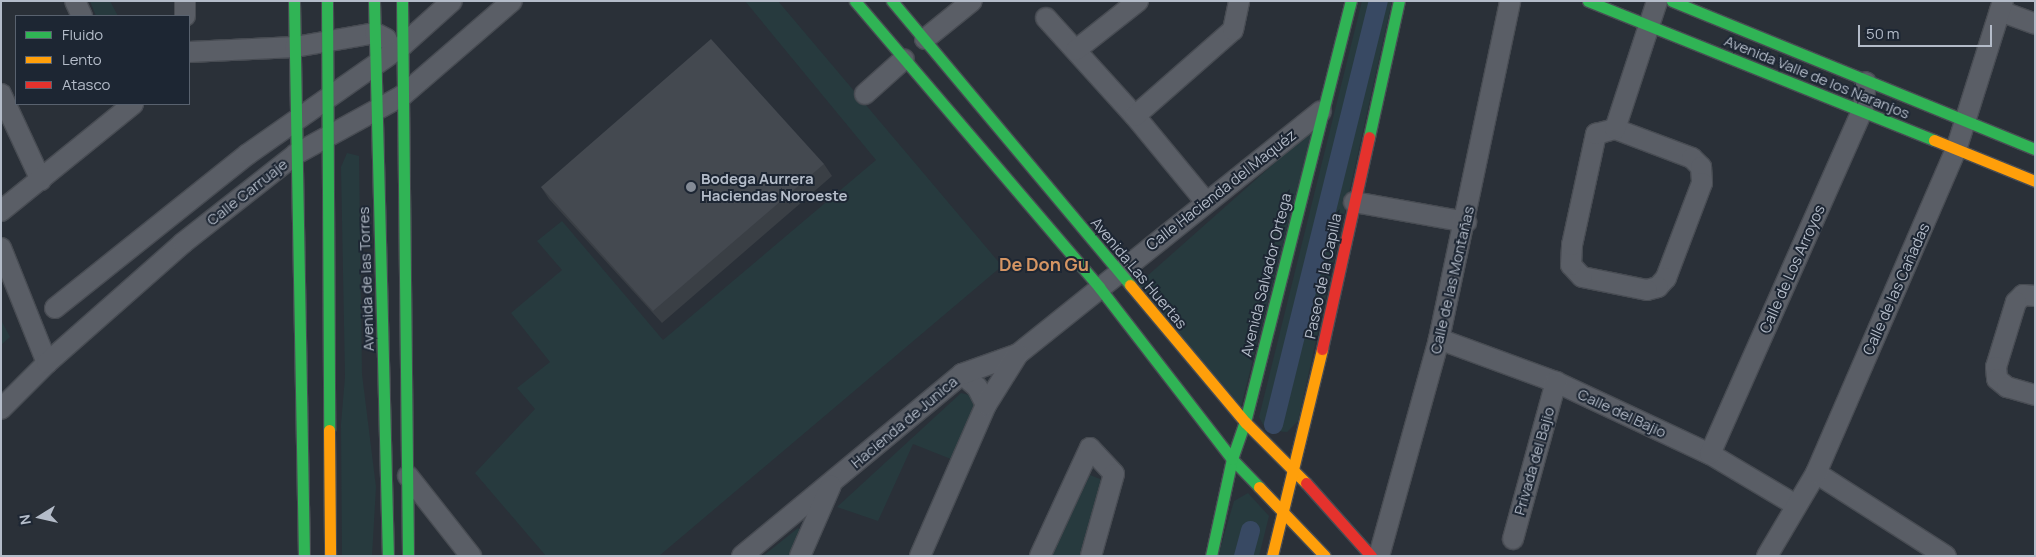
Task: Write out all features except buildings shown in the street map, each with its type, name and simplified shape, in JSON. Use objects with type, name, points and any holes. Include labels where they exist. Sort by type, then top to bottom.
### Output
[{"type":"street","points":[[75,1],[82,15]]},
{"type":"street","points":[[185,1],[185,15]]},
{"type":"street","points":[[294,1],[304,556]]},
{"type":"street","points":[[327,1],[330,556]]},
{"type":"street","name":"Avenida de las Torres","points":[[374,1],[388,556]]},
{"type":"street","points":[[402,1],[408,556]]},
{"type":"street","points":[[55,308],[297,118],[402,46],[452,1]]},
{"type":"street","name":"Calle Carruaje","points":[[1,409],[47,363],[183,242],[296,154],[376,108],[402,96],[512,1]]},
{"type":"street","points":[[855,1],[1099,287],[1232,459],[1325,556]]},
{"type":"street","name":"Avenida Las Huertas","points":[[892,1],[1245,422],[1296,470],[1371,556]]},
{"type":"street","points":[[925,40],[972,1]]},
{"type":"street","points":[[1076,50],[1138,1]]},
{"type":"street","points":[[1134,116],[1233,30],[1239,1]]},
{"type":"street","name":"Avenida Salvador Ortega","points":[[1211,556],[1232,459],[1245,422],[1321,111],[1351,1]]},
{"type":"street","name":"Paseo de la Capilla","points":[[1272,556],[1296,470],[1399,1]]},
{"type":"street","name":"Calle de las Montañas","points":[[1379,556],[1439,339],[1466,222],[1510,1]]},
{"type":"street","name":"Avenida Valle de los Naranjos","points":[[1588,1],[1650,27],[1863,109],[1956,150],[2035,180]]},
{"type":"street","points":[[1615,129],[1657,1]]},
{"type":"street","name":"Avenida Valle de los Naranjos","points":[[1672,1],[1866,82],[1966,120],[2035,150]]},
{"type":"street","points":[[2001,6],[2035,24]]},
{"type":"street","name":"Calle de las Cañadas","points":[[1767,556],[1816,473],[1956,150],[2001,6]]},
{"type":"street","points":[[1046,18],[1134,116],[1206,202]]},
{"type":"street","points":[[190,52],[295,47],[375,33],[402,46]]},
{"type":"street","points":[[865,94],[904,59]]},
{"type":"street","name":"Calle de Los Arroyos","points":[[1710,454],[1863,109],[1866,82]]},
{"type":"street","points":[[1,94],[41,180]]},
{"type":"street","points":[[1,211],[41,180],[126,106]]},
{"type":"street","name":"Calle Hacienda del Maquéz","points":[[1099,287],[1321,111]]},
{"type":"street","points":[[1615,129],[1692,158],[1701,167],[1702,183],[1666,278],[1658,287],[1647,290],[1582,277],[1571,264],[1572,245],[1596,134],[1615,129]]},
{"type":"street","points":[[1354,202],[1466,222]]},
{"type":"street","points":[[1,248],[47,363]]},
{"type":"street","name":"Hacienda de Junica","points":[[742,556],[962,374],[1018,354],[1099,287]]},
{"type":"street","points":[[2035,296],[2023,295],[2016,302],[1996,367],[1997,379],[2007,386],[2035,396]]},
{"type":"street","name":"Calle del Bajio","points":[[1439,339],[1556,382],[1710,454],[1796,505]]},
{"type":"street","points":[[920,556],[986,405],[1018,354]]},
{"type":"street","points":[[962,374],[977,387],[986,405]]},
{"type":"street","name":"Privada del Bajio","points":[[1513,539],[1556,382]]},
{"type":"street","points":[[1040,556],[1090,448],[1114,474],[1091,556]]},
{"type":"street","points":[[1816,473],[1935,553]]},
{"type":"street","points":[[408,476],[471,556]]},
{"type":"street","points":[[800,556],[833,480]]},
{"type":"green space","points":[[90,1],[110,1],[117,15],[96,15]]},
{"type":"green space","points":[[745,1],[778,1],[1002,266],[659,556],[546,556],[475,473],[535,409],[517,388],[550,362],[511,313],[562,270],[537,241],[562,221],[663,340],[876,160]]},
{"type":"green space","points":[[1362,1],[1392,1],[1298,421],[1287,432],[1266,430],[1259,417]]},
{"type":"green space","points":[[1313,129],[1241,406],[1137,285]]},
{"type":"green space","points":[[347,153],[359,156],[362,374],[376,487],[372,556],[342,556],[341,424],[345,377],[341,167]]},
{"type":"green space","points":[[1,320],[10,337],[1,345]]},
{"type":"green space","points":[[961,393],[973,396],[980,409],[956,461],[913,444],[878,521],[837,507]]},
{"type":"green space","points":[[1090,475],[1100,479],[1103,491],[1083,556],[1051,556]]},
{"type":"green space","points":[[1248,493],[1269,516],[1259,556],[1218,556],[1234,501]]},
{"type":"green space","points":[[798,528],[806,533],[795,556],[763,556]]},
{"type":"waterway","points":[[1273,424],[1378,1]]},
{"type":"waterway","points":[[1243,556],[1250,530]]},
{"type":"traffic: fast","points":[[294,1],[304,556]]},
{"type":"traffic: fast","points":[[327,1],[329,430]]},
{"type":"traffic: fast","points":[[374,1],[388,556]]},
{"type":"traffic: fast","points":[[402,1],[408,556]]},
{"type":"traffic: fast","points":[[855,1],[1099,287],[1232,459],[1259,487]]},
{"type":"traffic: fast","points":[[892,1],[1130,285]]},
{"type":"traffic: fast","points":[[1211,556],[1232,459],[1245,422],[1351,1]]},
{"type":"traffic: fast","points":[[1369,137],[1399,1]]},
{"type":"traffic: fast","points":[[1588,1],[1934,140]]},
{"type":"traffic: fast","points":[[1672,1],[2035,149]]},
{"type":"traffic: slow","points":[[1934,140],[2035,181]]},
{"type":"traffic: slow","points":[[1130,285],[1245,422],[1306,483]]},
{"type":"traffic: slow","points":[[1272,556],[1322,349]]},
{"type":"traffic: slow","points":[[329,430],[330,556]]},
{"type":"traffic: slow","points":[[1259,487],[1325,556]]},
{"type":"traffic: jam","points":[[1322,349],[1369,137]]},
{"type":"traffic: jam","points":[[1306,483],[1371,556]]},
{"type":"place","name":"Bodega Aurrera Haciendas Noroeste","points":[[691,187]]},
{"type":"district","name":"De Don Gu","points":[[1044,264]]}]
